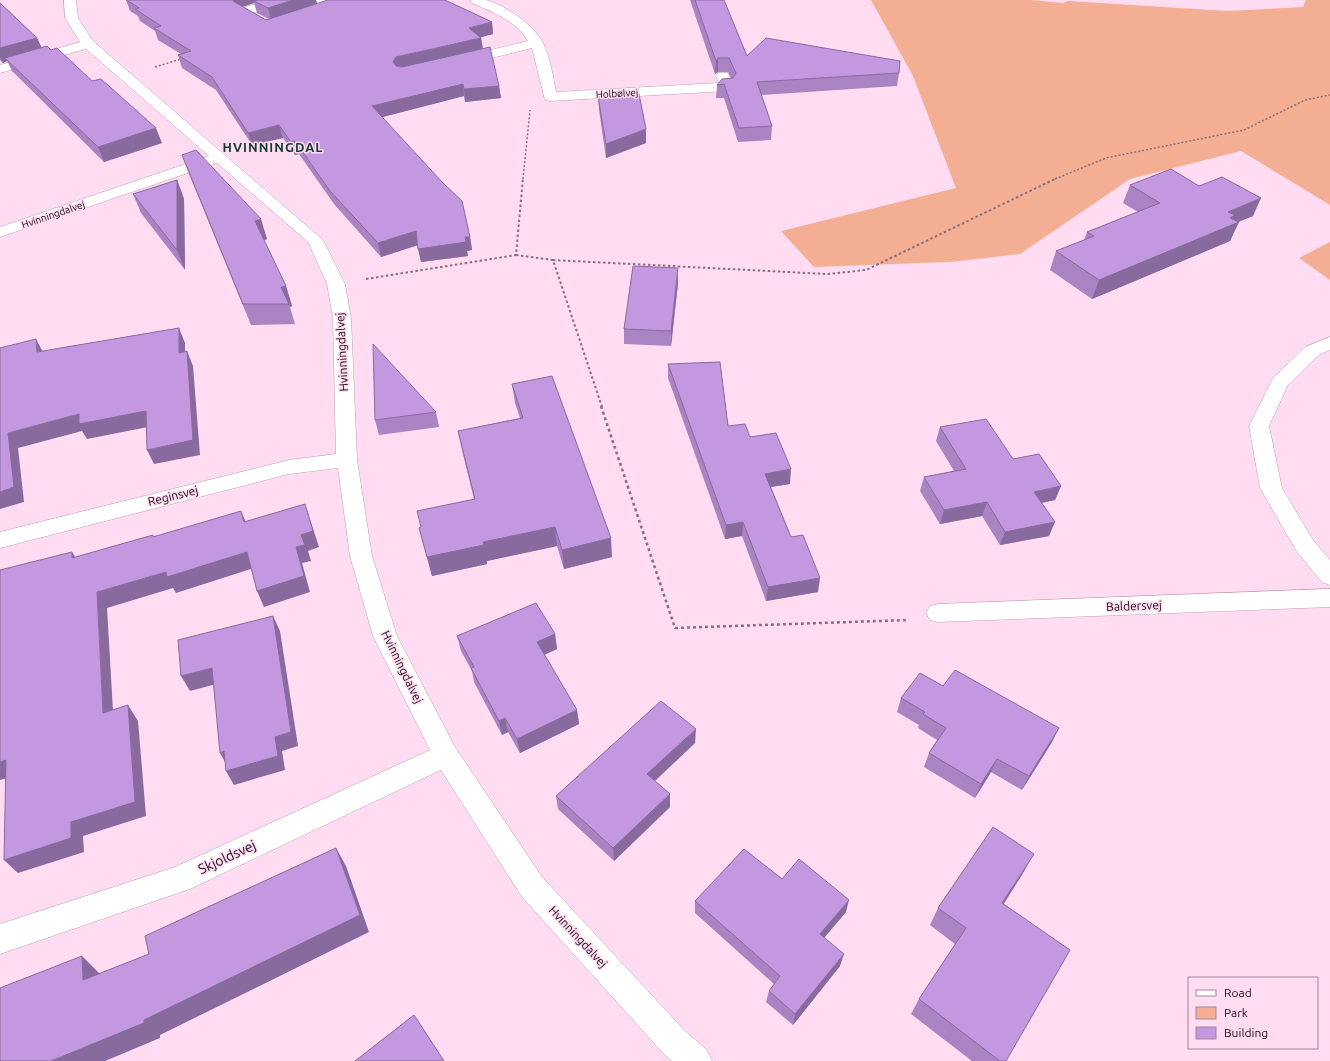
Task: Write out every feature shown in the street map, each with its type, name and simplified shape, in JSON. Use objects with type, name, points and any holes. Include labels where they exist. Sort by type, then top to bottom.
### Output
[{"type":"street","name":"Hvinningdalvej","points":[[70,0],[69,5],[73,26],[88,44],[315,240],[336,284],[342,318],[347,460],[361,556],[385,636],[446,755],[532,887],[674,1042],[696,1061]]},
{"type":"street","points":[[278,24],[270,27],[243,12],[280,0]]},
{"type":"street","points":[[476,0],[508,14],[525,26],[537,43],[543,57],[550,97]]},
{"type":"street","points":[[449,64],[537,43]]},
{"type":"street","points":[[0,69],[88,44]]},
{"type":"street","name":"Holbølvej","points":[[550,97],[727,87],[723,76]]},
{"type":"street","name":"Hvinningdalvej","points":[[0,232],[220,157]]},
{"type":"street","points":[[1330,343],[1312,351],[1280,382],[1259,426],[1271,488],[1305,546],[1330,576]]},
{"type":"street","name":"Reginsvej","points":[[0,540],[289,467],[347,460]]},
{"type":"street","name":"Baldersvej","points":[[938,613],[1330,598]]},
{"type":"street","name":"Skjoldsvej","points":[[0,939],[180,879],[446,755]]},
{"type":"path","points":[[126,76],[187,57]]},
{"type":"path","points":[[336,284],[516,255],[553,260],[827,274],[866,270],[1066,174],[1106,158],[1244,130],[1305,100],[1330,95]]},
{"type":"path","points":[[516,255],[531,102],[550,97]]},
{"type":"path","points":[[553,260],[675,628],[908,620],[938,613]]},
{"type":"green space","points":[[871,0],[1031,0],[1063,3],[1068,1],[1227,11],[1303,7],[1306,0],[1330,0],[1330,205],[1241,151],[1130,179],[1020,254],[950,262],[814,267],[781,231],[956,188],[913,76]]},
{"type":"green space","points":[[1330,242],[1330,280],[1299,258]]},
{"type":"building","points":[[126,0],[233,0],[266,20],[328,0],[445,0],[492,22],[469,28],[481,38],[396,57],[393,62],[396,66],[402,67],[490,47],[499,86],[464,89],[463,84],[372,106],[442,182],[462,201],[470,237],[465,237],[466,242],[418,249],[416,231],[378,243],[330,191],[295,141],[291,142],[279,125],[248,133],[212,77],[178,55],[191,51],[154,28],[161,26],[135,9],[139,8]]},
{"type":"building","points":[[293,0],[268,8],[254,1]]},
{"type":"building","points":[[695,0],[724,0],[747,56],[766,38],[900,61],[899,73],[757,82],[772,126],[739,128],[724,84],[717,85],[722,79],[733,78],[736,73],[729,58],[718,58],[716,61]]},
{"type":"building","points":[[0,3],[37,38],[0,48]]},
{"type":"building","points":[[47,46],[51,50],[57,48],[92,81],[101,79],[156,128],[98,147],[5,58]]},
{"type":"building","points":[[639,94],[646,129],[606,144],[598,96]]},
{"type":"building","points":[[196,150],[261,219],[255,221],[286,286],[281,287],[289,304],[243,304],[182,155]]},
{"type":"building","points":[[1171,169],[1199,186],[1222,177],[1261,198],[1228,212],[1235,215],[1230,218],[1239,222],[1099,280],[1056,251],[1094,236],[1087,232],[1160,203],[1130,185]]},
{"type":"building","points":[[177,180],[177,250],[133,194]]},
{"type":"building","points":[[633,266],[678,268],[671,331],[624,329]]},
{"type":"building","points":[[179,328],[179,353],[187,351],[193,440],[147,450],[146,411],[79,424],[79,414],[8,433],[14,487],[0,492],[0,348],[36,339],[37,352]]},
{"type":"building","points":[[373,344],[436,412],[375,420]]},
{"type":"building","points":[[720,362],[728,426],[745,424],[750,437],[776,433],[791,469],[765,474],[791,537],[803,535],[820,578],[768,587],[743,522],[726,525],[668,364]]},
{"type":"building","points":[[552,376],[611,538],[562,550],[555,527],[483,542],[484,545],[427,557],[419,528],[421,527],[417,511],[475,499],[458,431],[523,418],[512,384]]},
{"type":"building","points":[[986,419],[1013,459],[1039,454],[1061,486],[1034,492],[1055,522],[1005,532],[987,502],[944,510],[924,477],[966,469],[940,427]]},
{"type":"building","points":[[305,504],[313,531],[301,535],[305,545],[296,547],[304,576],[257,591],[247,552],[167,577],[166,572],[97,592],[103,713],[128,705],[135,802],[71,822],[71,838],[4,860],[6,760],[0,762],[0,570],[72,552],[72,558],[153,535],[153,537],[241,511],[244,522]]},
{"type":"building","points":[[536,603],[555,634],[537,642],[577,710],[517,739],[505,718],[499,721],[471,668],[474,667],[457,636]]},
{"type":"building","points":[[273,616],[291,732],[275,737],[278,756],[226,771],[224,751],[220,753],[212,668],[181,676],[178,640]]},
{"type":"building","points":[[955,670],[1059,728],[1029,776],[997,759],[981,784],[929,753],[946,728],[923,714],[925,712],[901,698],[920,673],[943,686]]},
{"type":"building","points":[[661,701],[696,729],[647,774],[670,794],[613,848],[556,796]]},
{"type":"building","points":[[993,827],[1034,854],[1002,903],[1070,950],[1006,1061],[1000,1061],[919,999],[966,928],[938,908]]},
{"type":"building","points":[[336,848],[360,915],[144,1020],[144,1023],[51,1061],[0,1061],[0,988],[82,956],[83,980],[149,954],[145,936]]},
{"type":"building","points":[[744,849],[782,879],[799,859],[849,900],[820,934],[844,954],[795,1014],[769,991],[780,976],[695,901]]},
{"type":"building","points":[[414,1015],[444,1061],[355,1061]]},
{"type":"district","name":"HVINNINGDAL","points":[[273,147]]}]
